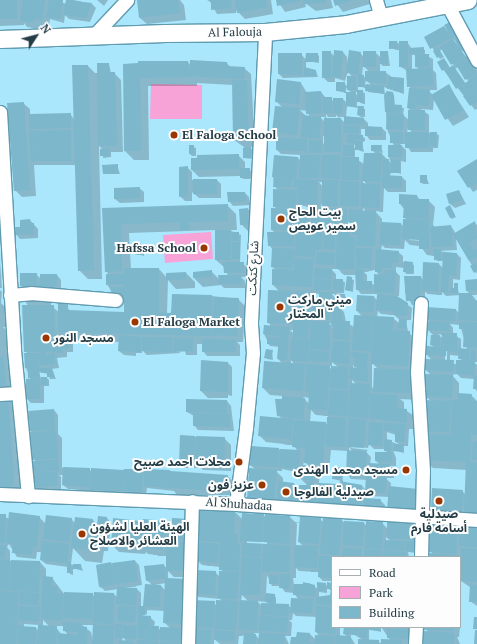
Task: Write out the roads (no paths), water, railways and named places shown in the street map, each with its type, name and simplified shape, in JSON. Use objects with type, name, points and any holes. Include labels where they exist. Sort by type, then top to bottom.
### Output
[{"type":"main road","name":"Al Falouja","points":[[0,39],[95,34],[266,32],[346,24],[468,0]]},
{"type":"street","points":[[95,34],[127,0]]},
{"type":"street","points":[[376,0],[381,17]]},
{"type":"street","points":[[446,4],[477,60]]},
{"type":"street","name":"شارع كتكت","points":[[236,504],[246,428],[253,353],[251,322],[266,32]]},
{"type":"street","points":[[0,112],[10,295],[28,496]]},
{"type":"street","points":[[10,295],[31,294],[116,300]]},
{"type":"street","points":[[421,303],[417,372],[423,518],[421,556]]},
{"type":"street","points":[[0,394],[18,393]]},
{"type":"street","name":"Al Shuhadaa","points":[[0,494],[192,501],[423,518],[477,520]]},
{"type":"street","points":[[188,644],[192,501]]},
{"type":"street","points":[[415,644],[416,628]]},
{"type":"place","name":"El Faloga School","points":[[174,135]]},
{"type":"place","name":"بيت الحاج سمير عويص","points":[[281,219]]},
{"type":"place","name":"Hafssa School","points":[[204,248]]},
{"type":"place","name":"ميني ماركت المختار","points":[[280,307]]},
{"type":"place","name":"El Faloga Market","points":[[135,322]]},
{"type":"place","name":"مسجد النور","points":[[46,338]]},
{"type":"place","name":"محلات احمد صبيح","points":[[239,462]]},
{"type":"place","name":"مسجد محمد الهندى","points":[[406,470]]},
{"type":"place","name":"عزيز فون","points":[[262,485]]},
{"type":"place","name":"صيدلية الفالوجا","points":[[286,492]]},
{"type":"place","name":"صيدلية أسامة فارم","points":[[439,501]]},
{"type":"place","name":"الهيئة العليا لشؤون العشائر والاصلاح","points":[[82,534]]}]
